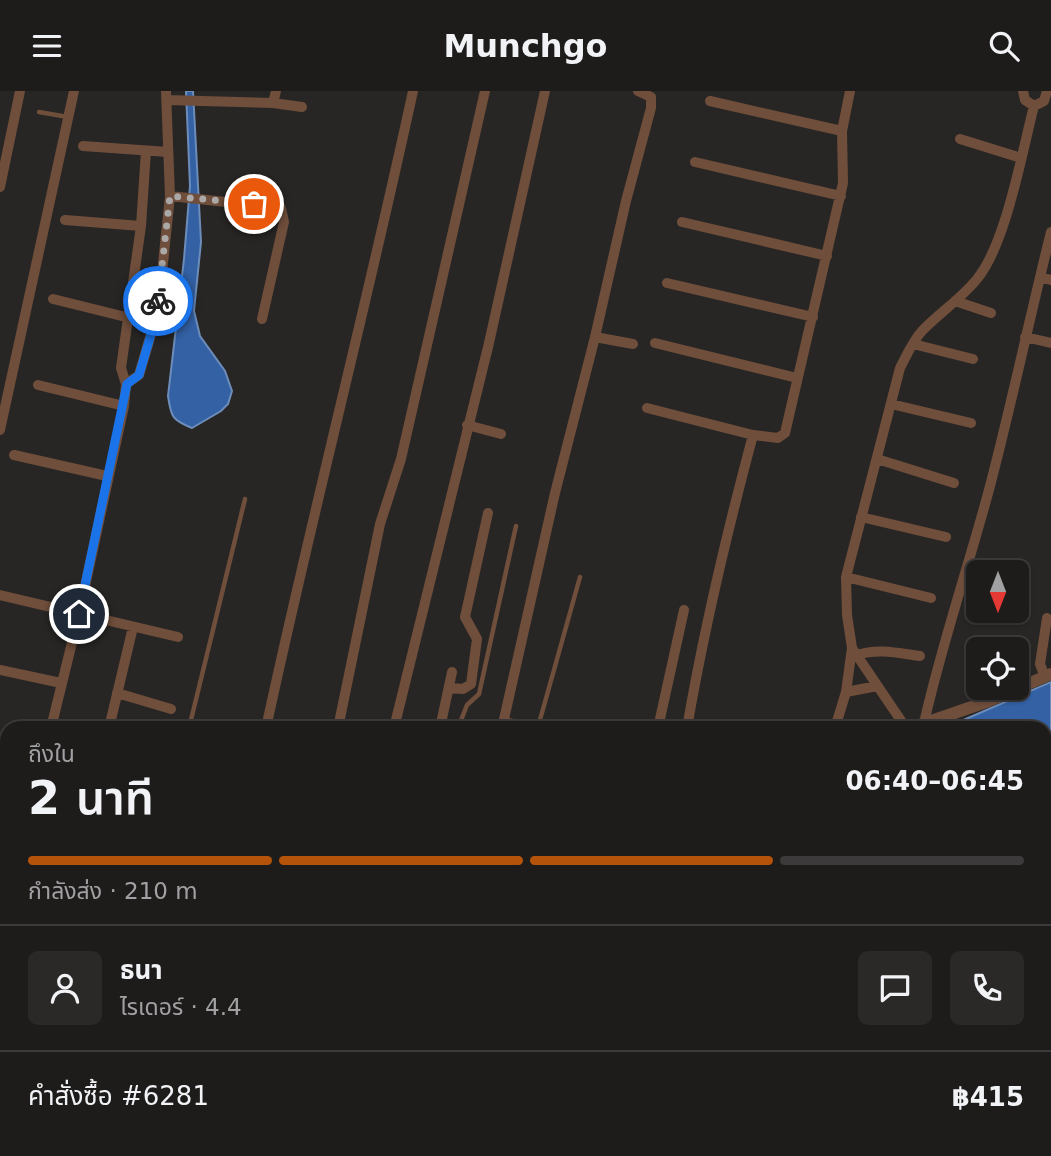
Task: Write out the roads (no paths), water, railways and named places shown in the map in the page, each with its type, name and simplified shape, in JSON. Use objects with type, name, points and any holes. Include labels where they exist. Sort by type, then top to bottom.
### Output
[{"type":"street","points":[[0,187],[20,91]]},
{"type":"street","points":[[0,430],[74,91]]},
{"type":"street","points":[[273,103],[276,91]]},
{"type":"street","points":[[268,721],[308,538],[413,91]]},
{"type":"street","points":[[339,721],[380,524],[401,459],[485,91]]},
{"type":"street","points":[[396,721],[495,318],[545,91]]},
{"type":"street","points":[[503,721],[555,493],[653,101],[648,94],[638,91]]},
{"type":"street","points":[[647,408],[753,435],[778,438],[785,433],[841,196],[845,173],[842,131],[850,91]]},
{"type":"street","points":[[837,721],[854,652],[847,615],[846,577],[900,368],[921,332],[977,280],[994,251],[1034,106],[1044,101],[1047,91]]},
{"type":"street","points":[[1021,92],[1027,103],[1034,106]]},
{"type":"street","points":[[127,384],[139,375],[154,324],[170,196],[170,97],[302,107]]},
{"type":"street","points":[[710,101],[842,131]]},
{"type":"street","points":[[960,139],[1021,158]]},
{"type":"street","points":[[83,146],[168,152]]},
{"type":"street","points":[[53,721],[124,407],[127,384],[121,368],[141,226],[146,151]]},
{"type":"street","points":[[695,162],[841,196]]},
{"type":"street","points":[[170,196],[278,206],[283,211],[284,222],[262,319]]},
{"type":"street","points":[[65,220],[141,226]]},
{"type":"street","points":[[682,222],[827,256]]},
{"type":"street","points":[[924,721],[933,682],[967,572],[1004,435],[1051,232]]},
{"type":"street","points":[[1040,277],[1051,280]]},
{"type":"street","points":[[667,283],[813,317]]},
{"type":"street","points":[[53,299],[154,324]]},
{"type":"street","points":[[955,301],[991,313]]},
{"type":"street","points":[[595,337],[633,344]]},
{"type":"street","points":[[1025,337],[1051,343]]},
{"type":"street","points":[[655,343],[797,378]]},
{"type":"street","points":[[913,344],[974,359]]},
{"type":"street","points":[[38,385],[124,407]]},
{"type":"street","points":[[891,404],[971,423]]},
{"type":"street","points":[[467,425],[500,433]]},
{"type":"street","points":[[688,721],[700,650],[721,555],[753,435]]},
{"type":"street","points":[[14,455],[107,476]]},
{"type":"street","points":[[877,459],[954,483]]},
{"type":"street","points":[[449,688],[463,689],[471,684],[477,639],[465,617],[488,513]]},
{"type":"street","points":[[861,517],[946,537]]},
{"type":"street","points":[[846,577],[932,598]]},
{"type":"street","points":[[0,595],[178,637]]},
{"type":"street","points":[[660,721],[684,610]]},
{"type":"street","points":[[930,721],[989,701],[1048,675],[1040,664],[1047,618]]},
{"type":"street","points":[[111,721],[133,627]]},
{"type":"street","points":[[854,652],[882,650],[920,656]]},
{"type":"street","points":[[854,652],[904,721]]},
{"type":"street","points":[[0,670],[61,683]]},
{"type":"street","points":[[442,721],[452,672]]},
{"type":"street","points":[[846,692],[877,686]]},
{"type":"street","points":[[117,693],[171,709]]},
{"type":"lane","points":[[39,112],[69,118]]},
{"type":"lane","points":[[191,721],[245,499]]},
{"type":"lane","points":[[461,721],[467,705],[479,694],[516,526]]},
{"type":"lane","points":[[540,721],[580,577]]},
{"type":"water","points":[[186,91],[193,91],[201,242],[194,311],[200,336],[225,371],[232,391],[228,404],[221,411],[192,428],[174,417],[168,396],[190,186]]},
{"type":"water","points":[[1051,682],[1051,721],[961,721],[1010,700],[1029,700],[1029,692]]}]
